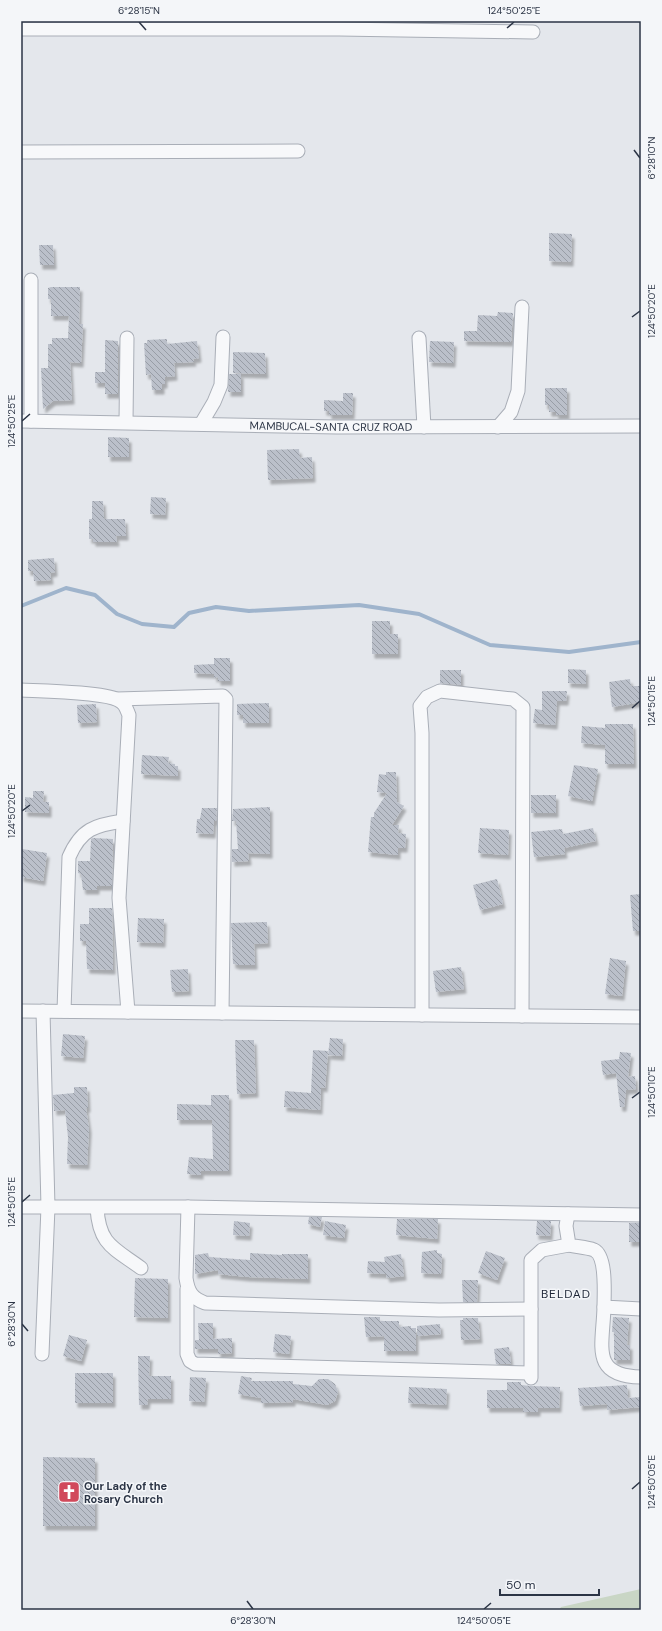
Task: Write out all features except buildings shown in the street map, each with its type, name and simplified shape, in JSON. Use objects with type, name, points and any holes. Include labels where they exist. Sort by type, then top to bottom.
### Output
[{"type":"street","points":[[21,29],[338,29],[533,32]]},
{"type":"street","points":[[21,152],[298,152]]},
{"type":"street","points":[[26,421],[31,280]]},
{"type":"street","points":[[498,427],[511,412],[518,392],[522,307]]},
{"type":"street","points":[[201,424],[214,402],[221,385],[223,337]]},
{"type":"street","points":[[126,422],[127,338]]},
{"type":"street","points":[[419,338],[424,427]]},
{"type":"street","name":"MAMBUCAL-SANTA CRUZ ROAD","points":[[26,421],[424,427],[641,426]]},
{"type":"street","points":[[21,690],[102,696],[117,699],[223,696],[226,699],[222,1013]]},
{"type":"street","points":[[422,1015],[422,733],[420,706],[427,697],[440,691],[513,699],[523,707],[522,1016]]},
{"type":"street","points":[[117,699],[125,705],[129,715],[119,898],[128,1012]]},
{"type":"street","points":[[64,1011],[69,857],[74,845],[91,828],[99,824],[123,821]]},
{"type":"street","points":[[21,1011],[641,1017]]},
{"type":"street","points":[[42,1354],[48,1207],[43,1011]]},
{"type":"street","points":[[21,1207],[188,1207],[641,1215]]},
{"type":"street","points":[[188,1207],[186,1278],[187,1354],[190,1361],[195,1364],[530,1376],[531,1260],[542,1250],[569,1245],[598,1253],[603,1267],[603,1356],[605,1364],[617,1375],[641,1377]]},
{"type":"street","points":[[97,1208],[100,1229],[106,1242],[141,1268]]},
{"type":"street","points":[[568,1214],[566,1226],[569,1245]]},
{"type":"street","points":[[187,1289],[191,1296],[205,1303],[439,1310],[530,1309]]},
{"type":"street","points":[[604,1307],[641,1309]]},
{"type":"green space","points":[[641,1589],[641,1610],[632,1608],[622,1610],[559,1610],[561,1607]]},
{"type":"waterway","points":[[21,606],[66,588],[95,595],[117,614],[142,624],[174,627],[189,613],[216,607],[249,611],[359,605],[419,614],[490,645],[569,652],[641,642]]},
{"type":"place","name":"Our Lady of the Rosary Church","points":[[69,1492]]},
{"type":"district","name":"BELDAD","points":[[566,1294]]}]
